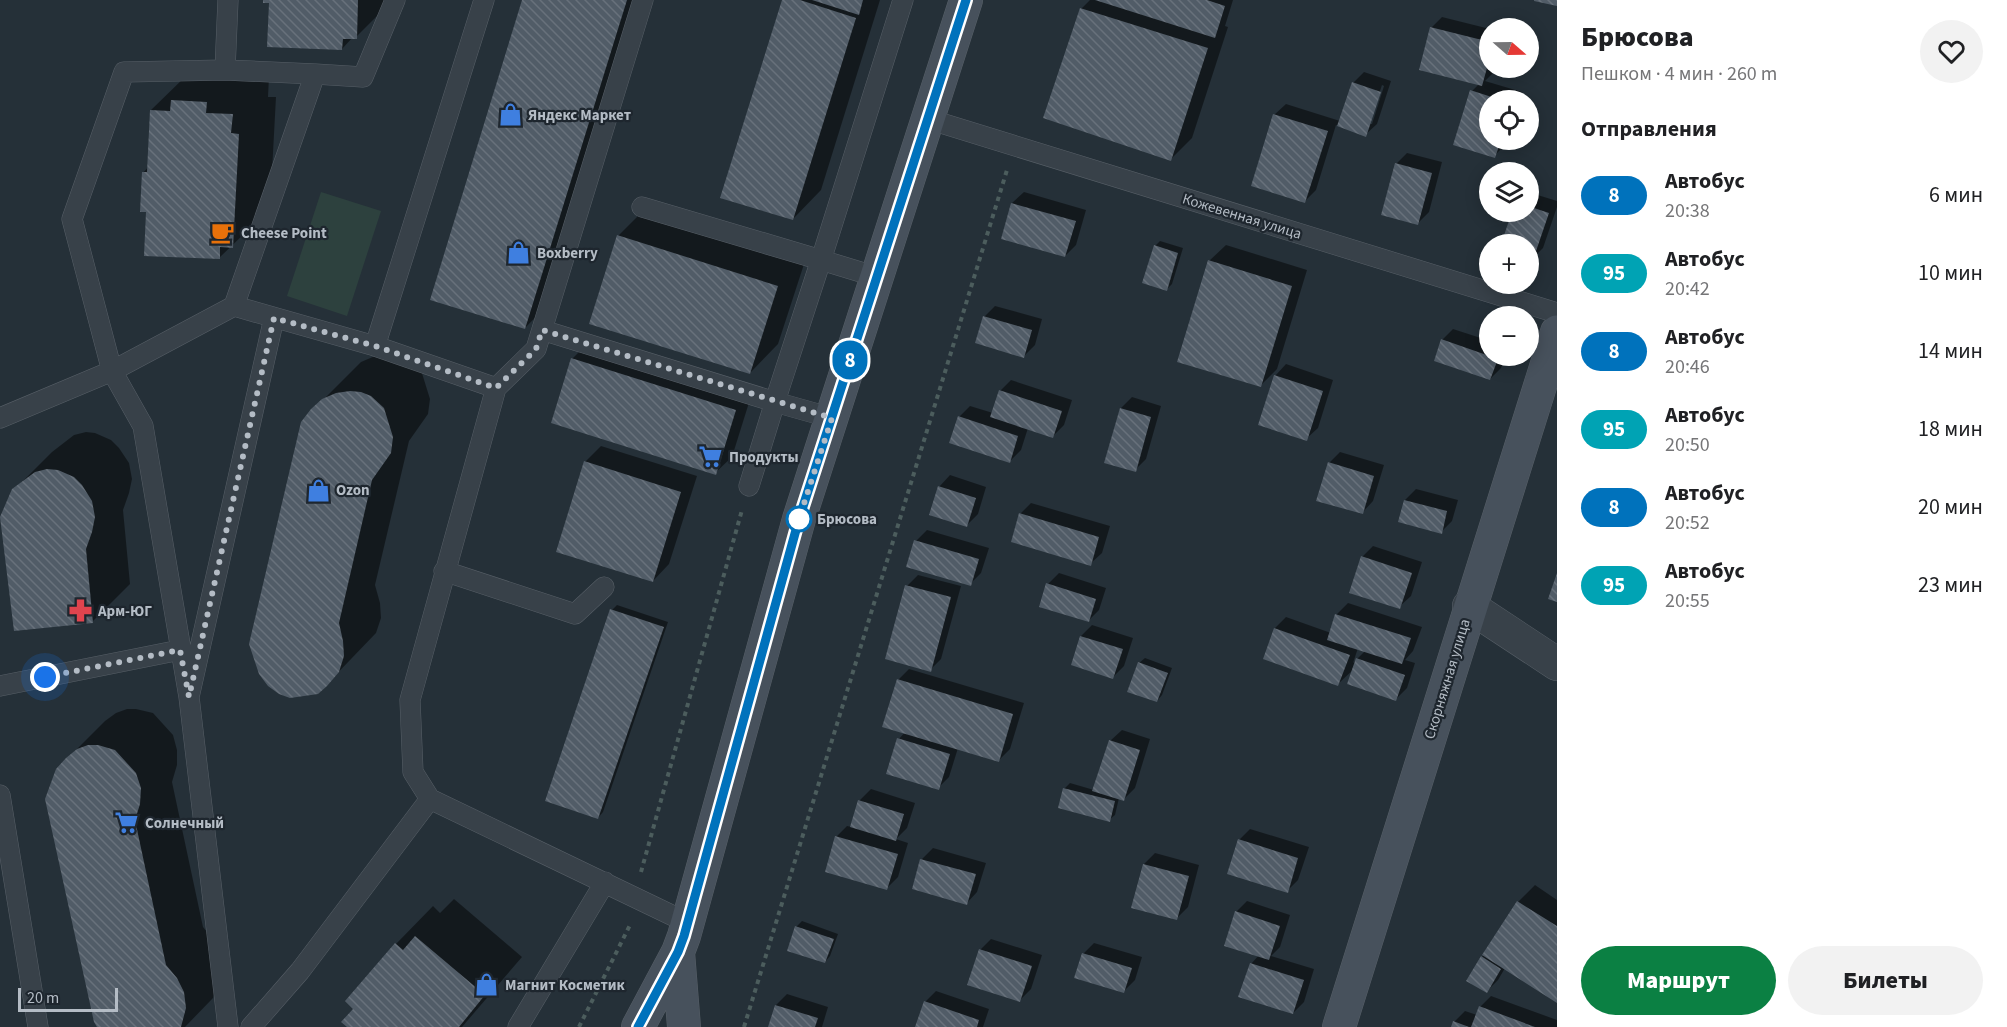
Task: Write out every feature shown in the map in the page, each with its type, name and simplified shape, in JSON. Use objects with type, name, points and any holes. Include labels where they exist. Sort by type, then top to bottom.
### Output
[{"type":"main road","points":[[638,1027],[683,938],[799,519],[966,0]]},
{"type":"main road","name":"Скорняжная улица","points":[[1339,1027],[1469,606],[1557,332]]},
{"type":"main road","points":[[683,938],[684,1027]]},
{"type":"street","points":[[1469,606],[1557,664]]},
{"type":"lane","points":[[225,70],[228,0]]},
{"type":"lane","points":[[228,1027],[189,697],[143,426],[112,372],[72,219],[124,72],[225,70],[363,77],[395,0]]},
{"type":"lane","points":[[375,346],[484,0]]},
{"type":"lane","points":[[643,0],[536,349],[496,388],[410,700],[414,772],[430,799],[634,896],[683,938]]},
{"type":"lane","points":[[749,486],[903,0]]},
{"type":"lane","points":[[0,418],[112,372],[234,306],[315,74]]},
{"type":"lane","name":"Кожевенная улица","points":[[928,119],[1557,313]]},
{"type":"lane","points":[[642,207],[877,277]]},
{"type":"lane","points":[[234,306],[375,346],[496,388]]},
{"type":"lane","points":[[189,697],[274,318]]},
{"type":"lane","points":[[542,330],[832,418]]},
{"type":"lane","points":[[444,571],[575,614],[604,587]]},
{"type":"lane","points":[[0,686],[180,650]]},
{"type":"lane","points":[[0,795],[38,1027]]},
{"type":"lane","points":[[251,1027],[300,971],[430,799]]},
{"type":"lane","points":[[518,1027],[605,882]]},
{"type":"path","points":[[744,1027],[1015,146]]},
{"type":"path","points":[[579,1027],[633,920],[634,896],[749,486]]},
{"type":"green space","points":[[321,192],[381,211],[347,316],[287,296]]},
{"type":"building","points":[[263,0],[358,0],[357,39],[343,39],[342,50],[267,47],[269,3],[263,3]]},
{"type":"building","points":[[522,0],[627,0],[525,329],[430,300]]},
{"type":"building","points":[[782,0],[800,0],[856,18],[793,220],[720,198]]},
{"type":"building","points":[[812,0],[863,0],[859,15]]},
{"type":"building","points":[[1095,0],[1207,0],[1225,6],[1215,38]]},
{"type":"building","points":[[1557,0],[1557,6],[1534,1]]},
{"type":"building","points":[[1080,8],[1208,48],[1171,161],[1043,118]]},
{"type":"building","points":[[1430,27],[1479,39],[1479,78],[1484,78],[1482,86],[1419,70]]},
{"type":"building","points":[[1352,82],[1381,92],[1366,137],[1337,126]]},
{"type":"building","points":[[1470,90],[1479,93],[1479,150],[1498,150],[1495,158],[1453,145]]},
{"type":"building","points":[[171,100],[207,102],[206,113],[233,114],[231,133],[239,134],[233,248],[220,247],[220,259],[144,256],[146,212],[140,212],[142,172],[147,172],[150,110],[170,111]]},
{"type":"building","points":[[1273,114],[1328,131],[1305,203],[1251,186]]},
{"type":"building","points":[[1395,163],[1432,173],[1418,225],[1381,215]]},
{"type":"building","points":[[1011,203],[1076,221],[1065,257],[1001,239]]},
{"type":"building","points":[[1539,210],[1549,213],[1539,242],[1539,234],[1504,234],[1509,222],[1539,222]]},
{"type":"building","points":[[617,235],[778,286],[750,374],[589,324]]},
{"type":"building","points":[[1154,245],[1178,253],[1167,291],[1142,283]]},
{"type":"building","points":[[1208,260],[1292,286],[1261,387],[1177,362]]},
{"type":"building","points":[[983,316],[1032,330],[1024,358],[975,343]]},
{"type":"building","points":[[1441,339],[1479,352],[1479,366],[1495,366],[1490,380],[1434,361]]},
{"type":"building","points":[[571,358],[736,410],[716,475],[551,423]]},
{"type":"building","points":[[1274,375],[1323,391],[1307,441],[1258,425]]},
{"type":"building","points":[[999,390],[1062,411],[1053,438],[990,417]]},
{"type":"building","points":[[350,391],[371,396],[384,408],[393,437],[391,453],[372,480],[339,623],[344,656],[339,672],[318,694],[290,698],[268,686],[259,674],[249,644],[301,422],[322,399],[336,393]]},
{"type":"building","points":[[1120,408],[1151,417],[1136,472],[1104,463]]},
{"type":"building","points":[[958,416],[1018,436],[1010,463],[949,443]]},
{"type":"building","points":[[584,461],[681,492],[653,582],[556,552]]},
{"type":"building","points":[[1328,462],[1374,476],[1363,514],[1316,501]]},
{"type":"building","points":[[47,469],[58,470],[74,477],[92,501],[95,517],[86,549],[93,623],[14,631],[0,517],[12,489],[35,472]]},
{"type":"building","points":[[938,486],[976,498],[967,527],[929,515]]},
{"type":"building","points":[[1404,500],[1447,511],[1442,534],[1398,522]]},
{"type":"building","points":[[1019,513],[1099,537],[1091,566],[1011,542]]},
{"type":"building","points":[[914,540],[979,559],[971,586],[906,567]]},
{"type":"building","points":[[1361,556],[1412,573],[1400,609],[1349,593]]},
{"type":"building","points":[[1557,573],[1557,602],[1548,599]]},
{"type":"building","points":[[1046,583],[1096,599],[1089,622],[1039,607]]},
{"type":"building","points":[[905,585],[951,597],[931,672],[885,659]]},
{"type":"building","points":[[610,609],[664,627],[598,819],[545,801]]},
{"type":"building","points":[[1335,614],[1411,638],[1402,664],[1327,640]]},
{"type":"building","points":[[1274,628],[1350,655],[1338,686],[1263,659]]},
{"type":"building","points":[[1080,636],[1123,649],[1113,679],[1071,665]]},
{"type":"building","points":[[1356,658],[1405,675],[1396,701],[1347,684]]},
{"type":"building","points":[[1138,662],[1168,673],[1157,702],[1127,692]]},
{"type":"building","points":[[897,679],[1013,714],[999,762],[882,727]]},
{"type":"building","points":[[897,738],[950,754],[939,790],[886,774]]},
{"type":"building","points":[[1109,740],[1140,750],[1124,801],[1092,791]]},
{"type":"building","points":[[88,745],[98,745],[115,750],[136,773],[141,788],[140,804],[135,820],[166,965],[177,978],[184,992],[186,1008],[181,1027],[97,1027],[94,1022],[45,799],[56,769],[77,749]]},
{"type":"building","points":[[1063,788],[1115,801],[1110,822],[1058,808]]},
{"type":"building","points":[[858,800],[904,814],[896,841],[850,827]]},
{"type":"building","points":[[835,836],[898,854],[887,890],[825,872]]},
{"type":"building","points":[[1238,839],[1298,858],[1288,893],[1227,874]]},
{"type":"building","points":[[920,859],[976,874],[967,905],[912,889]]},
{"type":"building","points":[[1143,864],[1189,876],[1177,920],[1131,908]]},
{"type":"building","points":[[1517,901],[1557,926],[1557,1003],[1482,955]]},
{"type":"building","points":[[1235,911],[1280,926],[1269,960],[1224,946]]},
{"type":"building","points":[[795,926],[834,939],[825,963],[787,951]]},
{"type":"building","points":[[415,936],[485,995],[459,1027],[347,1027],[341,1022],[353,1009],[345,1001],[395,943],[403,950]]},
{"type":"building","points":[[979,949],[1032,966],[1020,1002],[967,985]]},
{"type":"building","points":[[1082,953],[1132,968],[1124,993],[1074,978]]},
{"type":"building","points":[[1481,956],[1501,969],[1487,993],[1466,981]]},
{"type":"building","points":[[1250,963],[1304,980],[1293,1014],[1238,997]]},
{"type":"building","points":[[924,1001],[979,1020],[977,1027],[915,1027]]},
{"type":"building","points":[[775,1005],[818,1018],[815,1027],[768,1027]]},
{"type":"building","points":[[1479,1006],[1535,1027],[1471,1027]]},
{"type":"building","points":[[1453,1021],[1469,1027],[1451,1027]]},
{"type":"bus line","name":"8","points":[[638,1027],[678,952],[688,924],[799,519],[966,0]]},
{"type":"place","name":"Яндекс Маркет","points":[[510,115]]},
{"type":"place","name":"Cheese Point","points":[[223,233]]},
{"type":"place","name":"Boxberry","points":[[519,253]]},
{"type":"place","name":"Продукты","points":[[711,457]]},
{"type":"place","name":"Ozon","points":[[318,490]]},
{"type":"place","name":"Брюсова","points":[[799,519]]},
{"type":"place","name":"Арм-ЮГ","points":[[80,611]]},
{"type":"place","name":"Солнечный","points":[[127,823]]},
{"type":"place","name":"Магнит Косметик","points":[[487,985]]},
{"type":"route","points":[[45,677],[180,650],[189,697],[274,318],[375,346],[496,388],[536,349],[542,330],[832,418],[799,519]]}]
